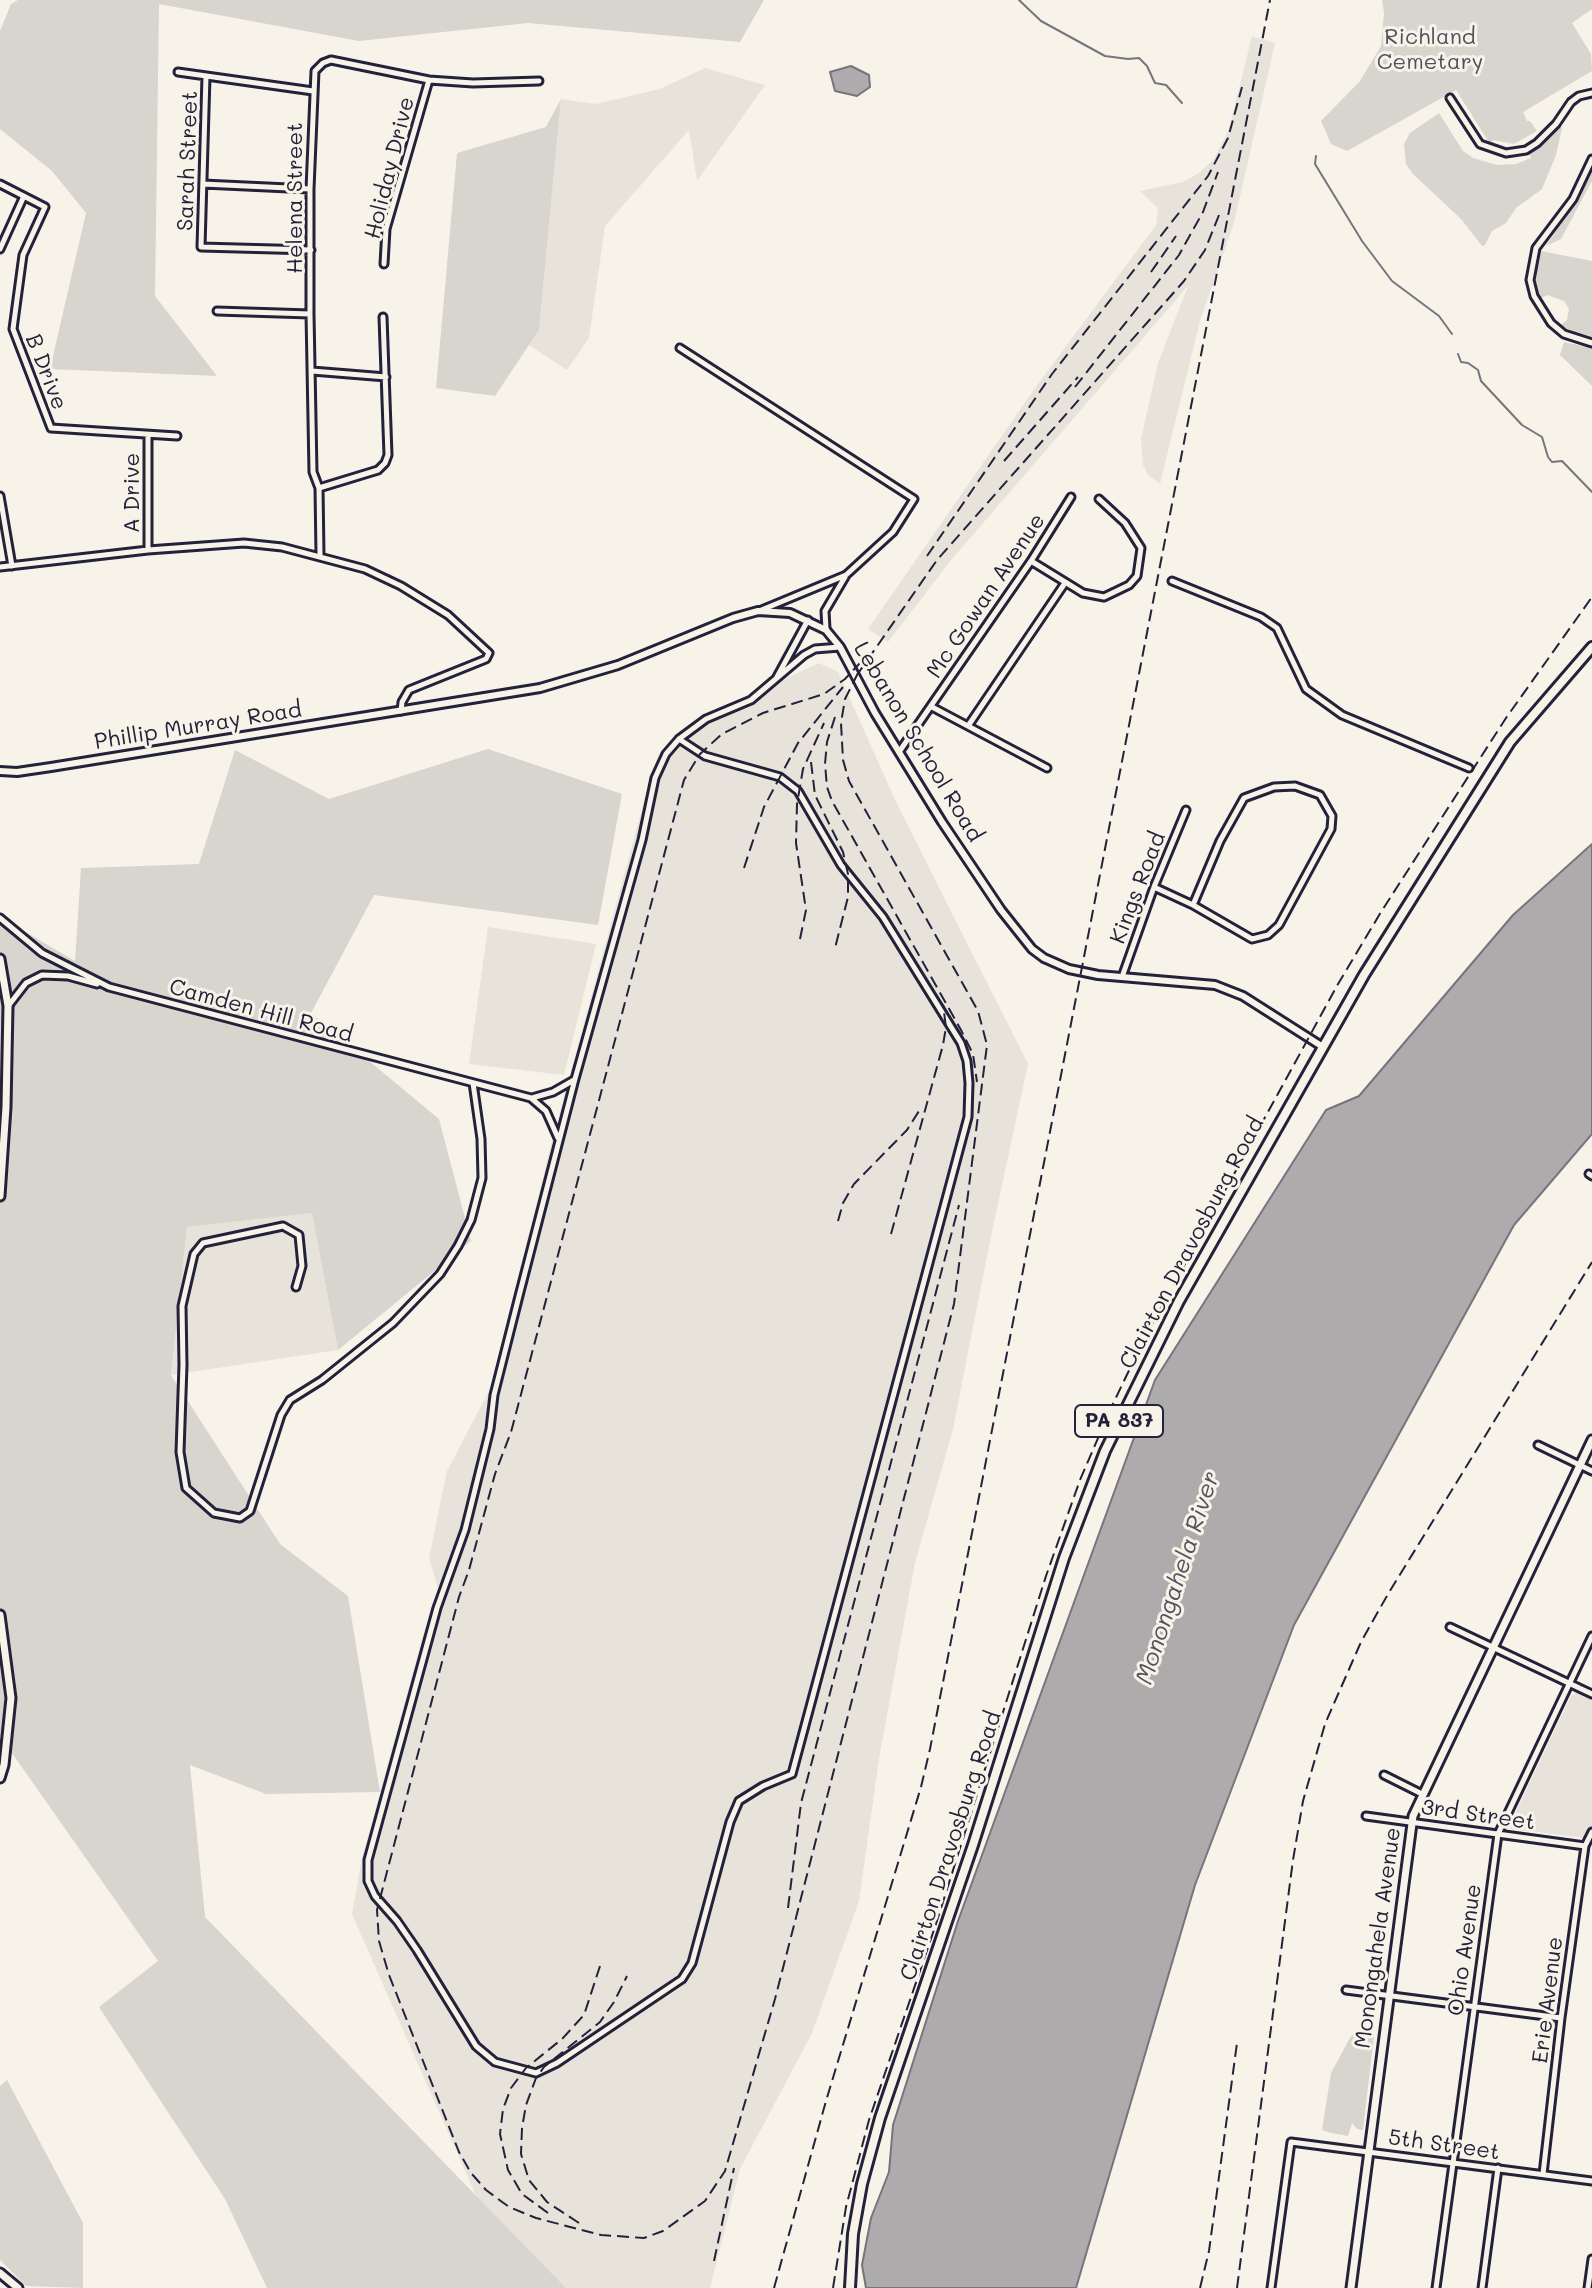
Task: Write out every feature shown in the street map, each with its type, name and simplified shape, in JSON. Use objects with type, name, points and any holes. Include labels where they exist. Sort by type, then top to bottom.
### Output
[{"type":"main road","name":"Clairton Dravosburg Road","points":[[850,2288],[853,2234],[870,2148],[1084,1501],[1123,1411],[1173,1313],[1364,975],[1510,742],[1592,647]]},
{"type":"main road","points":[[0,959],[8,1006],[0,1196]]},
{"type":"main road","name":"Monongahela Avenue","points":[[1351,2288],[1411,1822],[1592,1440]]},
{"type":"main road","points":[[0,1615],[11,1698],[0,1778]]},
{"type":"main road","points":[[0,2273],[18,2288]]},
{"type":"street","name":"Helena Street","points":[[320,555],[319,488],[313,472],[310,314],[310,189],[315,71],[331,60],[429,80],[473,83],[539,81]]},
{"type":"street","points":[[178,72],[313,91]]},
{"type":"street","name":"Sarah Street","points":[[206,76],[201,247],[311,250]]},
{"type":"street","name":"Holiday Drive","points":[[384,264],[386,229],[429,80]]},
{"type":"street","points":[[1450,98],[1480,144],[1506,153],[1526,150],[1537,143],[1556,124],[1571,102],[1592,93]]},
{"type":"street","points":[[1592,159],[1573,199],[1536,248],[1530,280],[1534,296],[1551,323],[1577,340],[1592,343]]},
{"type":"street","points":[[0,184],[24,196],[0,249]]},
{"type":"street","points":[[203,184],[310,189]]},
{"type":"street","name":"B Drive","points":[[24,196],[45,207],[23,255],[13,329],[51,428],[177,436]]},
{"type":"street","points":[[217,311],[310,314]]},
{"type":"street","points":[[319,488],[378,470],[388,455],[383,317]]},
{"type":"street","points":[[680,348],[914,499],[893,532],[846,575],[825,611],[826,630]]},
{"type":"street","points":[[312,371],[386,377]]},
{"type":"street","name":"A Drive","points":[[148,436],[148,550]]},
{"type":"street","points":[[0,496],[12,566]]},
{"type":"street","name":"Mc Gowan Avenue","points":[[899,752],[1031,561],[1071,497]]},
{"type":"street","points":[[1031,561],[1083,593],[1104,597],[1129,585],[1137,576],[1141,548],[1113,509],[1099,499]]},
{"type":"street","points":[[0,567],[148,550],[244,543],[320,555],[365,569],[401,586],[448,615],[489,653],[486,659],[409,690],[402,702],[401,712]]},
{"type":"street","points":[[758,611],[846,575]]},
{"type":"street","points":[[1172,581],[1261,617],[1277,628],[1306,689],[1342,715],[1469,768]]},
{"type":"street","points":[[968,726],[1065,583]]},
{"type":"street","name":"Lebanon School Road","points":[[401,712],[497,697],[580,678],[733,618],[758,611],[790,613],[826,630],[840,647],[899,752],[1001,910],[1032,949],[1069,969],[1122,978],[1215,985],[1243,996],[1323,1047]]},
{"type":"street","points":[[775,682],[808,620]]},
{"type":"street","points":[[679,739],[705,756],[780,777],[798,791],[841,865],[883,917],[961,1043],[967,1061],[968,1117],[792,1774],[763,1786],[739,1801],[730,1822],[692,1963],[682,1979],[557,2063],[536,2073],[495,2062],[476,2046],[417,1950],[375,1896],[368,1881],[368,1860],[437,1608],[465,1530],[490,1429],[494,1395],[575,1079],[642,840],[655,778],[666,754],[679,739],[706,719],[751,700],[815,649],[840,647]]},
{"type":"street","points":[[932,707],[1047,768]]},
{"type":"street","name":"Phillip Murray Road","points":[[0,771],[51,767],[401,712]]},
{"type":"street","points":[[1154,887],[1252,939],[1268,935],[1279,925],[1327,841],[1332,816],[1327,803],[1320,795],[1295,786],[1274,787],[1244,798],[1226,827],[1193,905]]},
{"type":"street","name":"Kings Road","points":[[1122,978],[1154,887],[1186,810]]},
{"type":"street","name":"Camden Hill Road","points":[[0,918],[42,953],[109,987],[531,1098]]},
{"type":"street","points":[[8,1006],[26,983],[42,975],[68,976],[109,987]]},
{"type":"street","points":[[531,1098],[553,1092],[575,1079]]},
{"type":"street","points":[[296,1287],[302,1266],[299,1235],[283,1226],[203,1243],[194,1254],[182,1306],[180,1452],[186,1488],[214,1513],[240,1518],[250,1511],[281,1415],[290,1400],[322,1380],[393,1323],[440,1274],[458,1246],[471,1220],[482,1178],[481,1139],[473,1083]]},
{"type":"street","points":[[531,1098],[546,1111],[559,1141]]},
{"type":"street","points":[[1538,1445],[1592,1471]]},
{"type":"street","points":[[1450,1627],[1592,1694]]},
{"type":"street","name":"Ohio Avenue","points":[[1436,2288],[1498,1834],[1592,1636]]},
{"type":"street","name":"3rd Street","points":[[1384,1775],[1422,1794]]},
{"type":"street","name":"3rd Street","points":[[1366,1816],[1585,1846]]},
{"type":"street","name":"Erie Avenue","points":[[1543,2174],[1585,1846],[1592,1832]]},
{"type":"street","points":[[1346,1990],[1561,2018]]},
{"type":"street","name":"5th Street","points":[[1271,2288],[1291,2142],[1592,2181]]},
{"type":"street","points":[[1482,2288],[1498,2168]]},
{"type":"street","points":[[1588,2288],[1592,2259]]},
{"type":"shaded area","points":[[1252,36],[1275,43],[1234,223],[1200,321],[1160,484],[1148,475],[1143,465],[1141,439],[1158,363],[1188,286],[952,559],[888,642],[868,629],[1035,388],[1156,225],[1158,208],[1140,191],[1183,182],[1214,159],[1229,129]]},
{"type":"shaded area","points":[[705,68],[765,85],[697,181],[689,130],[605,226],[589,338],[567,370],[529,345],[539,330],[561,99],[596,104],[660,89]]},
{"type":"shaded area","points":[[819,663],[838,672],[896,802],[1028,1064],[953,1429],[915,1563],[879,1759],[859,1901],[812,2033],[740,2169],[710,2288],[566,2288],[477,2198],[352,1914],[362,1858],[425,1628],[439,1591],[429,1558],[447,1471],[490,1389],[551,1145],[651,776],[668,743],[699,719]]},
{"type":"shaded area","points":[[488,927],[596,944],[564,1075],[469,1064]]},
{"type":"shaded area","points":[[312,1213],[338,1350],[171,1375],[187,1227]]},
{"type":"shaded area","points":[[1577,1692],[1592,1699],[1592,1826],[1586,1838],[1511,1829],[1510,1824],[1571,1696]]},
{"type":"green space","points":[[18,0],[764,0],[740,42],[528,23],[359,41],[159,4],[155,296],[217,376],[50,369],[86,213],[52,171],[0,129],[0,31],[11,4]]},
{"type":"green space","name":"Richland Cemetary","points":[[1382,0],[1592,0],[1592,9],[1572,23],[1591,54],[1592,71],[1523,112],[1537,131],[1514,144],[1493,140],[1490,144],[1456,90],[1347,151],[1331,144],[1321,121],[1360,81],[1381,46]]},
{"type":"green space","points":[[561,99],[539,330],[495,396],[436,388],[457,153],[546,127]]},
{"type":"green space","points":[[1439,113],[1463,151],[1473,158],[1497,165],[1516,164],[1531,158],[1529,152],[1560,124],[1562,128],[1556,155],[1542,189],[1516,208],[1506,223],[1492,231],[1485,245],[1482,246],[1461,219],[1406,164],[1404,144],[1410,133]]},
{"type":"green space","points":[[1592,171],[1592,181],[1561,239],[1546,246],[1579,197]]},
{"type":"green space","points":[[1541,251],[1592,261],[1592,338],[1561,325],[1567,320],[1569,309],[1564,301],[1547,295],[1540,299],[1537,295],[1535,280]]},
{"type":"green space","points":[[1564,342],[1592,348],[1592,386],[1560,355]]},
{"type":"green space","points":[[488,749],[622,794],[598,925],[374,895],[311,1013],[439,1119],[471,1241],[338,1350],[312,1213],[187,1227],[171,1375],[280,1544],[348,1596],[380,1792],[266,1794],[190,1765],[205,1917],[566,2288],[267,2288],[225,2199],[99,2007],[158,1961],[0,1736],[0,917],[75,961],[81,868],[199,864],[235,750],[329,799]]},
{"type":"green space","points":[[1351,2036],[1374,2036],[1363,2130],[1352,2123],[1348,2136],[1331,2133],[1322,2130],[1331,2073]]},
{"type":"green space","points":[[7,2080],[83,2223],[83,2288],[26,2286],[0,2260],[0,2086]]},
{"type":"water","points":[[851,66],[869,75],[870,87],[857,96],[835,91],[830,72]]},
{"type":"water","name":"Monongahela River","points":[[1592,844],[1592,1134],[1514,1225],[1294,1625],[1195,1885],[1076,2288],[866,2288],[862,2265],[871,2218],[889,2172],[893,2125],[958,1921],[1155,1380],[1326,1110],[1359,1096],[1513,915]]},
{"type":"waterway","points":[[1019,0],[1041,21],[1105,56],[1139,58],[1147,66],[1155,83],[1166,85],[1182,103]]},
{"type":"waterway","points":[[1316,156],[1315,164],[1362,241],[1392,281],[1439,316],[1452,334]]},
{"type":"waterway","points":[[1458,354],[1461,362],[1478,370],[1481,381],[1522,425],[1542,437],[1552,462],[1562,461],[1592,492]]},
{"type":"railway","points":[[774,2288],[930,1749],[1270,0]]},
{"type":"railway","points":[[927,556],[1052,374],[1208,176],[1228,138],[1242,87]]},
{"type":"railway","points":[[1075,387],[1179,255],[1203,212],[1218,172]]},
{"type":"railway","points":[[857,675],[937,560],[1184,281],[1205,250],[1219,215]]},
{"type":"railway","points":[[1151,272],[1176,236]]},
{"type":"railway","points":[[1004,461],[1078,377]]},
{"type":"railway","points":[[833,2288],[846,2207],[869,2120],[936,1924],[1046,1576],[1080,1480],[1111,1408],[1146,1335],[1338,984],[1506,718],[1592,597]]},
{"type":"railway","points":[[858,673],[845,699],[841,723],[843,760],[849,781],[978,1011],[987,1045],[954,1304],[775,1999],[725,2171],[705,2201],[663,2231],[644,2238],[601,2235],[536,2218],[509,2207],[486,2190],[471,2173],[459,2152],[389,1975],[379,1941],[377,1910],[459,1597],[495,1474],[511,1432],[684,780],[700,754],[722,734],[763,713],[824,694],[860,663]]},
{"type":"railway","points":[[744,868],[764,807],[798,743],[843,687]]},
{"type":"railway","points":[[835,717],[827,742],[825,764],[832,801],[961,1030],[973,1054],[977,1082]]},
{"type":"railway","points":[[800,939],[806,910],[796,843],[797,804],[803,769],[824,723]]},
{"type":"railway","points":[[811,762],[815,795],[843,852],[848,874],[848,897],[835,948]]},
{"type":"railway","points":[[891,1234],[943,1045],[946,1027],[943,1005]]},
{"type":"railway","points":[[838,1221],[843,1203],[854,1184],[907,1130],[919,1111]]},
{"type":"railway","points":[[788,1908],[801,1803],[959,1205]]},
{"type":"railway","points":[[1237,2288],[1293,1860],[1303,1801],[1325,1724],[1361,1642],[1388,1594],[1592,1262]]},
{"type":"railway","points":[[548,2213],[522,2194],[508,2170],[500,2134],[503,2109],[511,2088],[526,2068],[562,2039],[584,2015],[600,1966]]},
{"type":"railway","points":[[579,2223],[547,2202],[529,2180],[521,2154],[526,2105],[536,2078],[544,2067],[600,2022],[627,1976]]},
{"type":"railway","points":[[1200,2288],[1209,2251],[1237,2043]]},
{"type":"railway","points":[[714,2261],[734,2168]]}]
